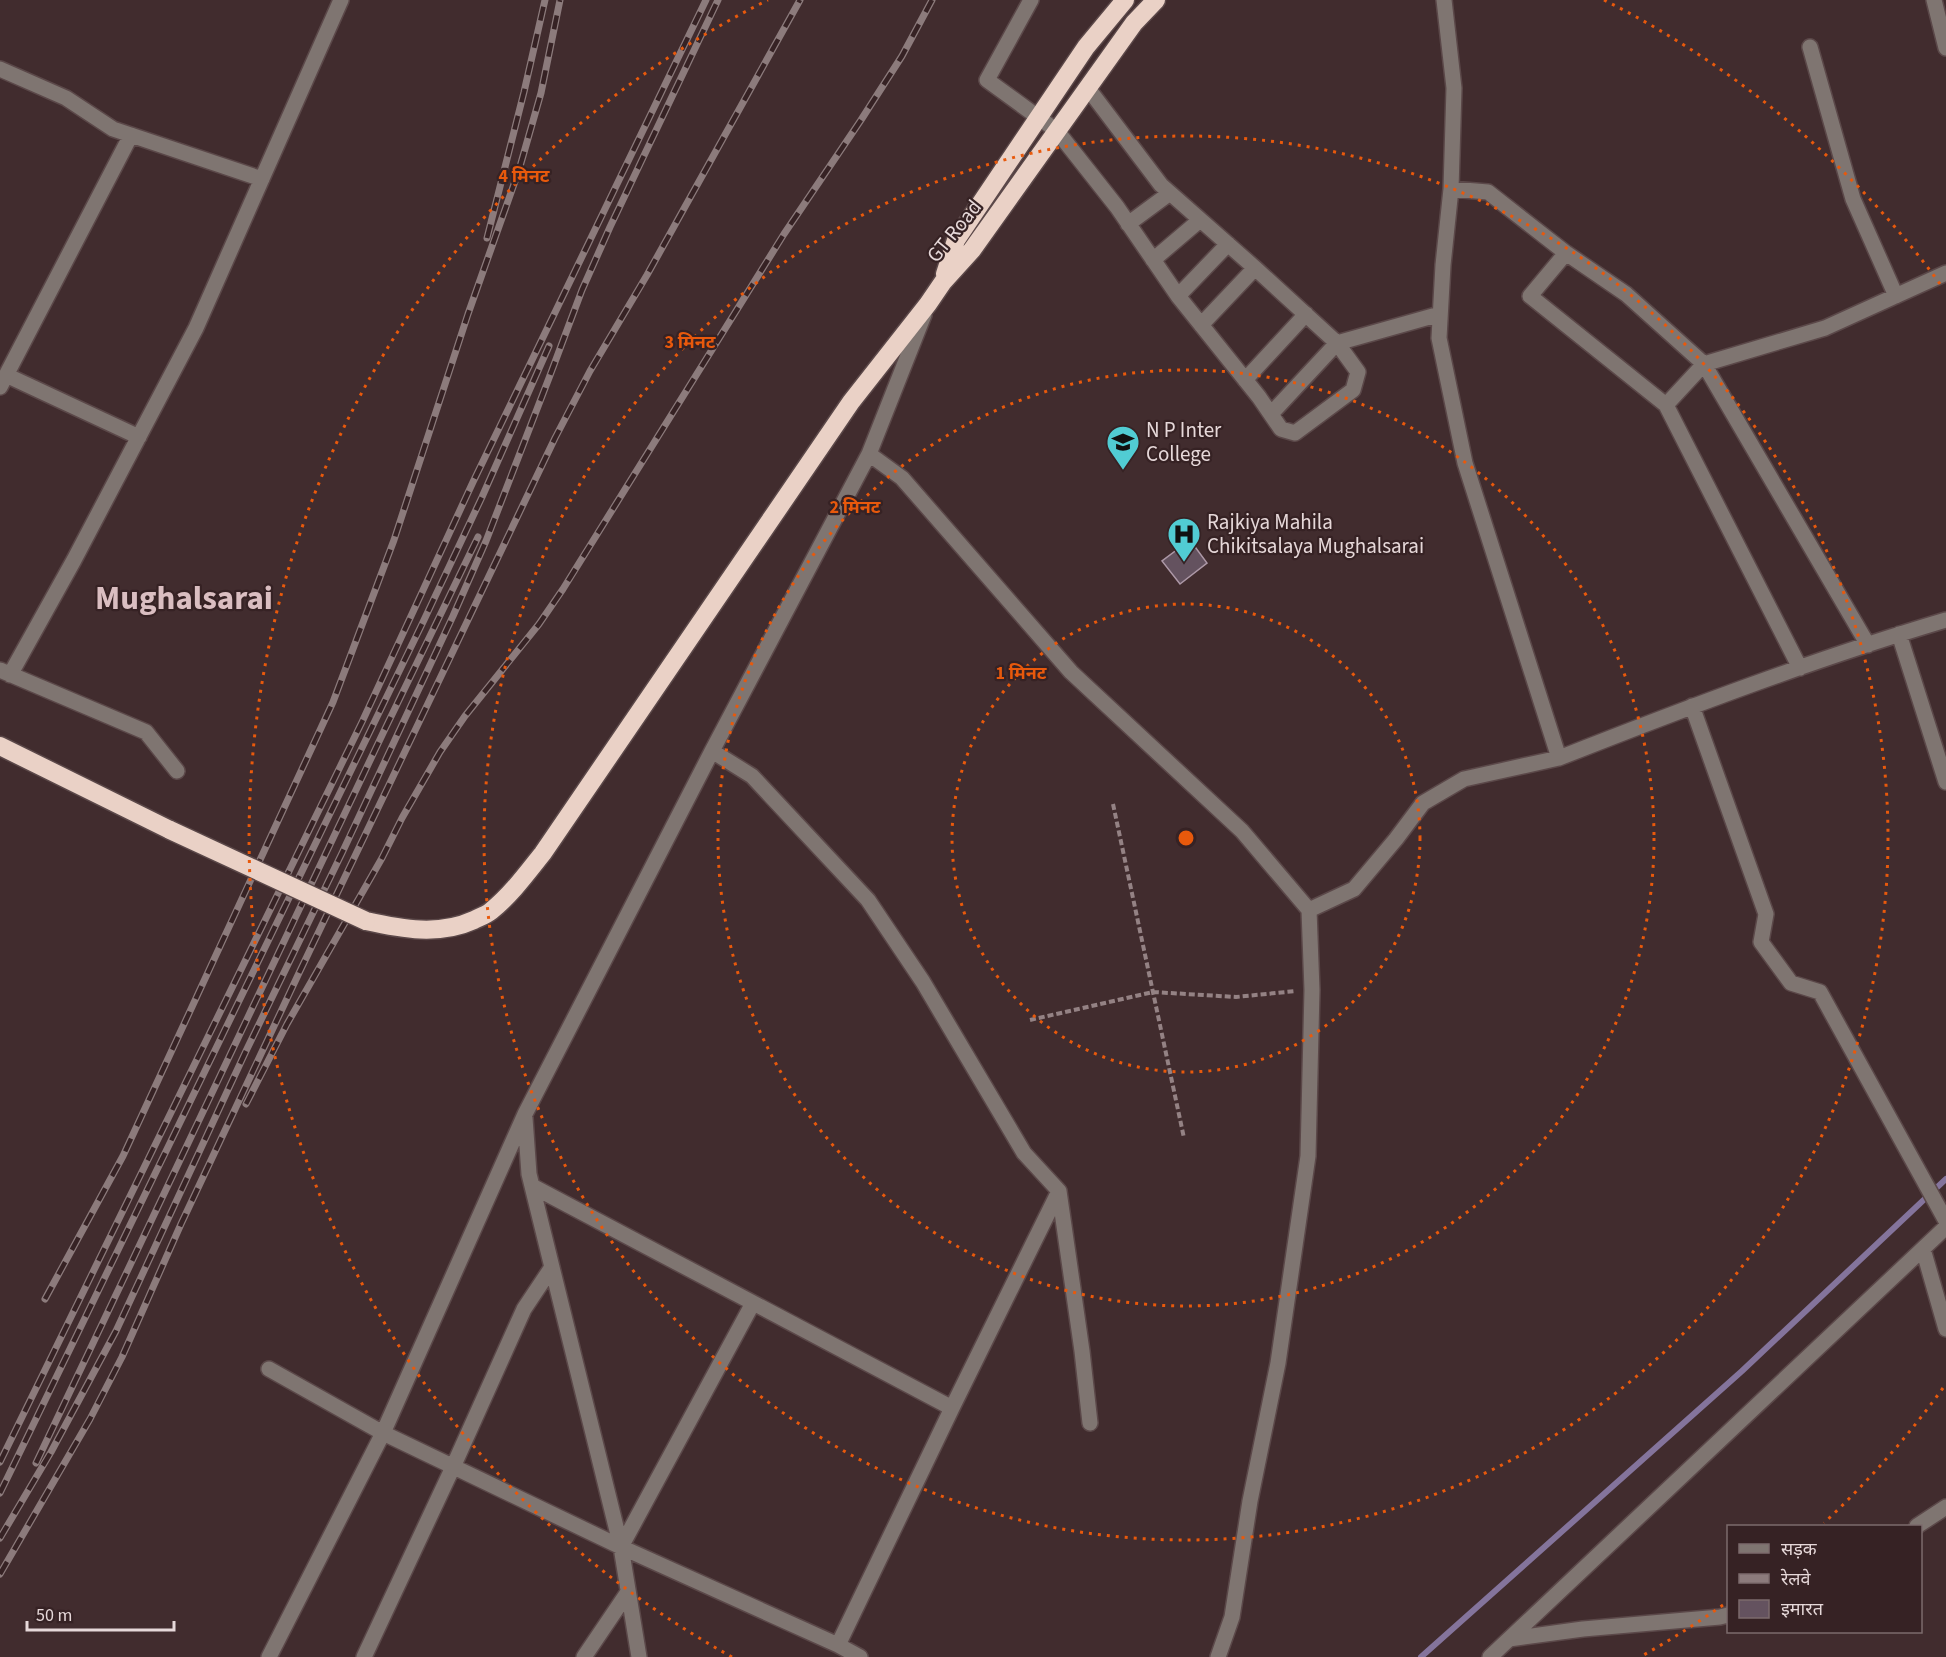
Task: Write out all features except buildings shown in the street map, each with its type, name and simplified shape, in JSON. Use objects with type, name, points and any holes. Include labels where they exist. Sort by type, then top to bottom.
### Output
[{"type":"highway","name":"GT Road","points":[[943,282],[956,240],[1086,47],[1125,0]]},
{"type":"highway","name":"GT Road","points":[[943,282],[972,250],[1134,23],[1156,0]]},
{"type":"highway","points":[[0,746],[170,830],[366,921],[402,929],[431,930],[459,927],[489,912],[517,885],[543,853],[851,402],[943,282]]},
{"type":"street","points":[[177,771],[146,732],[5,672],[74,560],[196,328],[341,0]]},
{"type":"street","points":[[1031,0],[987,80],[1057,131],[1128,224],[1178,296],[1281,429],[1295,433],[1353,390],[1358,372],[1337,344],[1306,314],[1161,185],[1087,87]]},
{"type":"street","points":[[1444,0],[1454,88],[1451,189],[1443,265],[1439,338],[1465,463],[1558,758]]},
{"type":"street","points":[[1934,0],[1946,48]]},
{"type":"street","points":[[1810,47],[1853,199],[1896,296]]},
{"type":"street","points":[[0,69],[66,98],[113,129],[262,179]]},
{"type":"street","points":[[131,135],[3,381],[139,437]]},
{"type":"street","points":[[1451,189],[1488,192],[1566,253],[1626,294],[1704,364],[1868,645]]},
{"type":"street","points":[[1128,224],[1170,193]]},
{"type":"street","points":[[1153,260],[1200,220]]},
{"type":"street","points":[[1178,296],[1228,244]]},
{"type":"street","points":[[1566,253],[1530,296],[1666,405],[1800,668]]},
{"type":"street","points":[[1201,325],[1255,268]]},
{"type":"street","points":[[1666,405],[1704,364],[1825,328],[1946,273]]},
{"type":"street","points":[[269,1657],[383,1433],[525,1114],[712,751],[870,454],[928,304]]},
{"type":"street","points":[[1245,380],[1306,314]]},
{"type":"street","points":[[1270,414],[1337,344],[1440,314]]},
{"type":"street","points":[[870,454],[902,478],[1071,672],[1242,831],[1309,910],[1312,990],[1308,1156],[1278,1363],[1250,1501],[1232,1617],[1218,1657]]},
{"type":"street","points":[[1309,910],[1354,889],[1396,839],[1422,803],[1464,779],[1558,758],[1692,706],[1899,634],[1946,620]]},
{"type":"street","points":[[1899,634],[1946,782]]},
{"type":"street","points":[[1692,706],[1766,914],[1761,942],[1791,983],[1820,992],[1946,1221]]},
{"type":"street","points":[[712,751],[752,776],[868,900],[923,982],[1024,1153],[1059,1191],[1090,1423]]},
{"type":"street","points":[[525,1114],[529,1174],[621,1547],[639,1657]]},
{"type":"street","points":[[532,1186],[952,1408]]},
{"type":"street","points":[[838,1645],[1059,1191]]},
{"type":"street","points":[[1490,1657],[1946,1227]]},
{"type":"street","points":[[1923,1249],[1946,1329]]},
{"type":"street","points":[[364,1657],[524,1309],[552,1267]]},
{"type":"street","points":[[621,1547],[753,1303]]},
{"type":"street","points":[[269,1369],[383,1433],[621,1547],[860,1657]]},
{"type":"street","points":[[1920,1525],[1946,1507]]},
{"type":"street","points":[[584,1657],[628,1592]]},
{"type":"street","points":[[1509,1639],[1583,1629],[1727,1615]]},
{"type":"path","points":[[1113,804],[1184,1138]]},
{"type":"path","points":[[1030,1020],[1153,992],[1236,997],[1312,990]]},
{"type":"waterway","points":[[1421,1657],[1742,1371],[1946,1179]]},
{"type":"railway","points":[[487,238],[545,0]]},
{"type":"railway","points":[[45,1299],[123,1156],[333,702],[394,540],[468,314],[519,170],[541,93],[560,0]]},
{"type":"railway","points":[[0,1462],[362,722],[473,482],[706,0]]},
{"type":"railway","points":[[0,1538],[51,1452],[116,1331],[453,616],[486,541],[582,290],[718,0]]},
{"type":"railway","points":[[0,1574],[90,1419],[122,1357],[181,1224],[299,973],[555,438],[590,371],[647,275],[800,0]]},
{"type":"railway","points":[[246,1104],[287,1024],[440,752],[465,716],[539,624],[563,589],[784,234],[902,56],[932,0]]},
{"type":"railway","points":[[0,1493],[424,620],[549,346]]},
{"type":"railway","points":[[36,1463],[478,537]]},
{"type":"place","name":"N P Inter College","points":[[1123,471]]},
{"type":"place","name":"Rajkiya Mahila Chikitsalaya Mughalsarai","points":[[1184,563]]},
{"type":"district","name":"Mughalsarai","points":[[184,597]]}]
